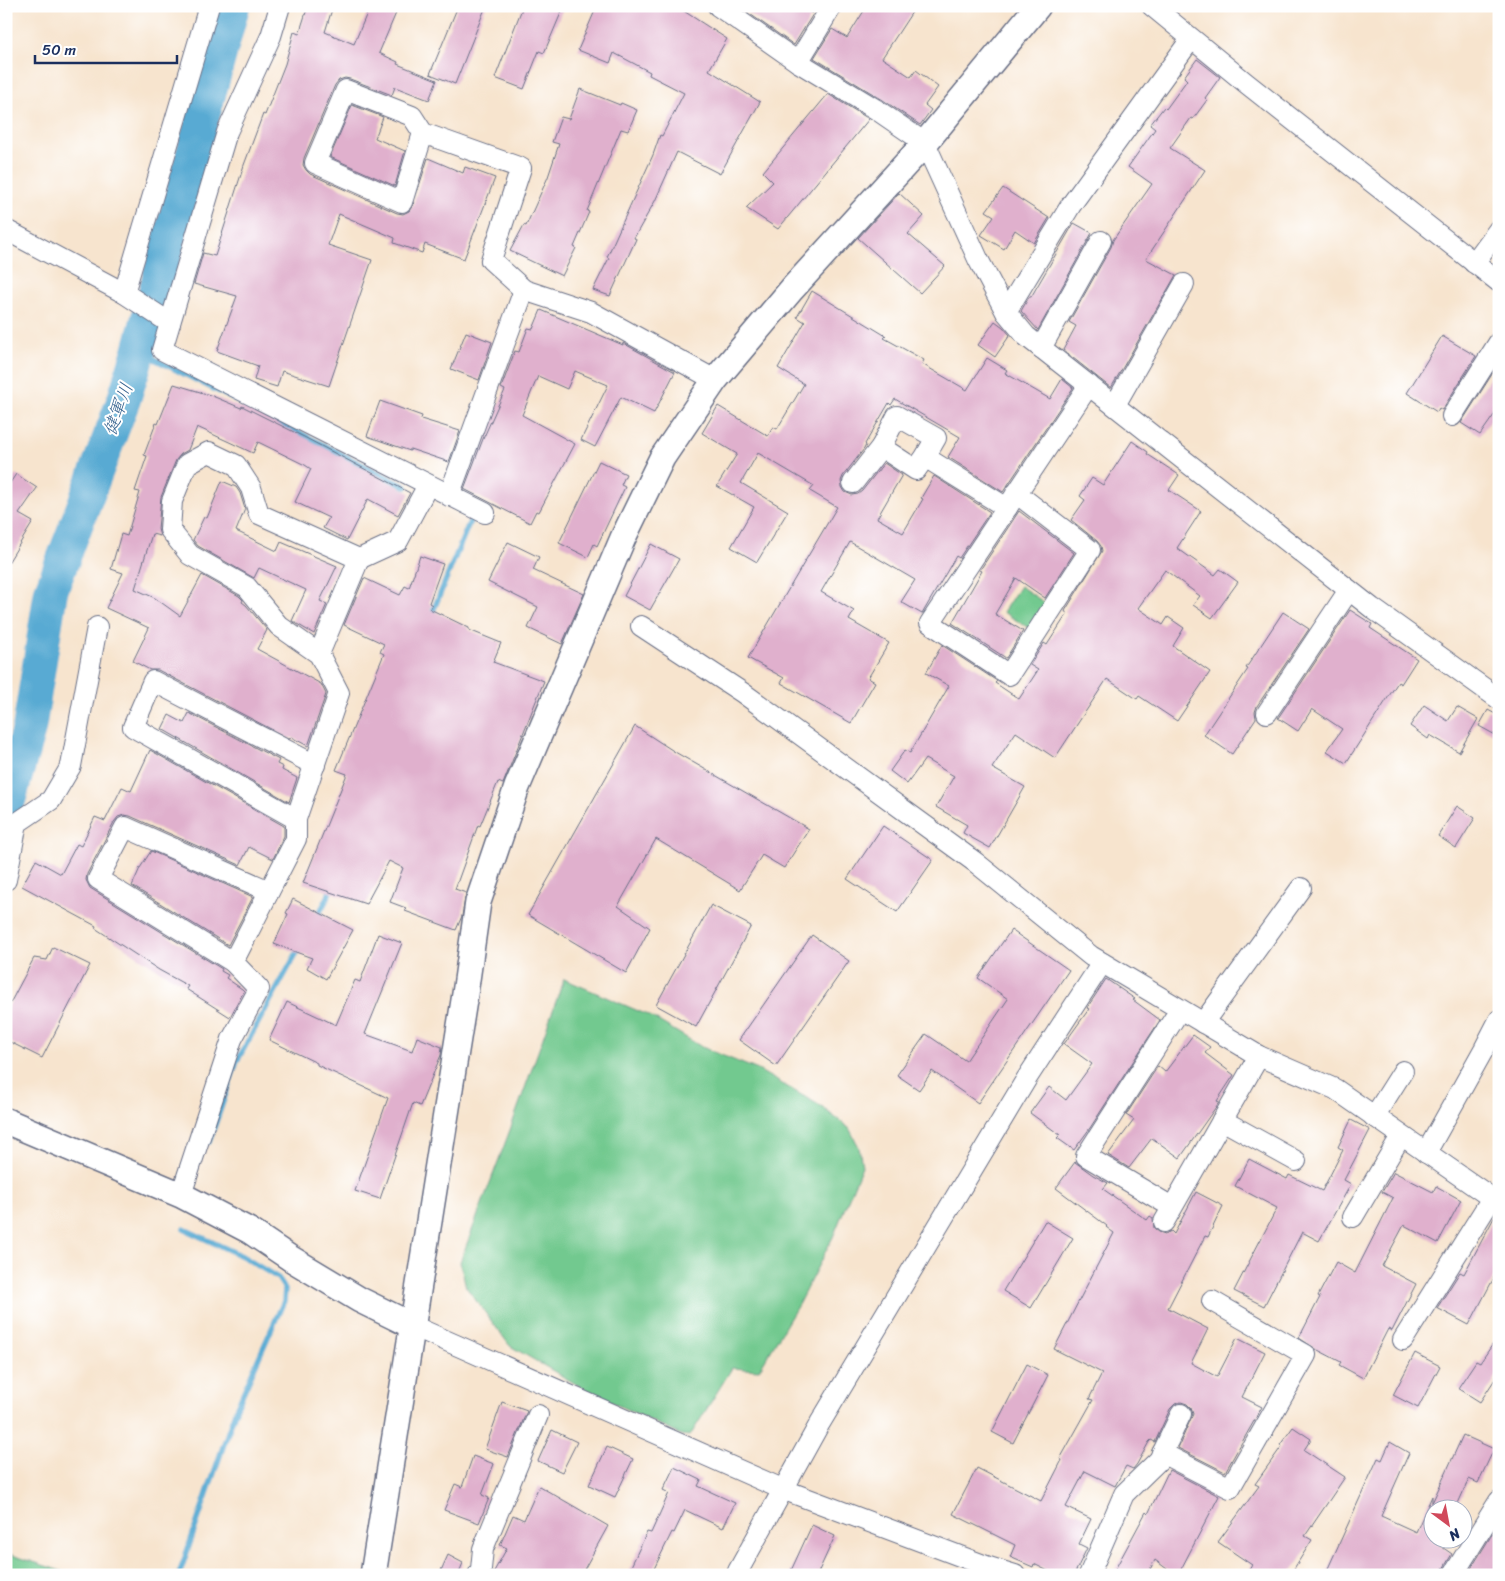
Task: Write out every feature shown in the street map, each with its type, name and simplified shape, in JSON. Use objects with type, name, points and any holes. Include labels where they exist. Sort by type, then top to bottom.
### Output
[{"type":"street","points":[[124,294],[209,6]]},
{"type":"street","points":[[280,6],[271,36],[227,132],[162,350],[485,513]]},
{"type":"street","points":[[718,6],[798,62],[877,110],[925,143],[978,259],[1006,312],[1026,336],[1372,608],[1499,699]]},
{"type":"street","points":[[798,62],[832,6]]},
{"type":"street","points":[[373,1575],[478,902],[517,786],[623,538],[662,458],[715,380],[792,289],[925,143],[1038,6]]},
{"type":"street","points":[[1152,6],[1499,282]]},
{"type":"street","points":[[1006,312],[1070,205],[1192,39]]},
{"type":"street","points":[[422,134],[402,202],[316,163],[346,90],[412,116],[422,134],[521,168],[491,260],[524,290],[591,312],[715,380]]},
{"type":"street","points":[[1474,263],[1499,229]]},
{"type":"street","points":[[6,230],[124,294],[170,323]]},
{"type":"street","points":[[1041,348],[1101,241]]},
{"type":"street","points":[[1115,405],[1184,284]]},
{"type":"street","points":[[449,496],[524,290]]},
{"type":"street","points":[[1452,416],[1499,342]]},
{"type":"street","points":[[925,457],[1011,500],[1090,550],[1009,675],[930,623],[1011,500],[1089,385]]},
{"type":"street","points":[[853,483],[881,447],[897,416],[936,438],[916,470],[881,447]]},
{"type":"street","points":[[233,962],[296,840],[296,819],[339,693],[319,654],[279,626],[247,587],[190,555],[170,530],[172,501],[187,464],[209,452],[236,465],[251,488],[259,514],[359,559]]},
{"type":"street","points":[[319,654],[359,559],[398,541],[428,485]]},
{"type":"street","points":[[1267,714],[1349,590]]},
{"type":"street","points":[[641,626],[743,693],[959,851],[1091,956],[1259,1056],[1335,1089],[1495,1200],[1403,1340]]},
{"type":"street","points":[[6,880],[17,823],[51,800],[71,766],[97,627]]},
{"type":"street","points":[[296,819],[133,727],[153,681],[315,765]]},
{"type":"street","points":[[180,1195],[232,1039],[259,989],[233,962],[98,879],[125,826],[269,891]]},
{"type":"street","points":[[1203,1024],[1301,888]]},
{"type":"street","points":[[738,1571],[782,1489],[1027,1078],[1102,963]]},
{"type":"street","points":[[1174,1019],[1086,1156],[1168,1214],[1259,1056]]},
{"type":"street","points":[[1426,1153],[1499,1020]]},
{"type":"street","points":[[1374,1117],[1404,1070]]},
{"type":"street","points":[[1222,1120],[1296,1162]]},
{"type":"street","points":[[6,1121],[180,1195],[250,1231],[290,1258],[360,1300],[413,1326],[782,1489],[987,1571],[1015,1575]]},
{"type":"street","points":[[1353,1217],[1401,1136]]},
{"type":"street","points":[[1162,1453],[1230,1488],[1306,1355],[1212,1301]]},
{"type":"street","points":[[478,1575],[481,1569],[483,1549],[538,1414]]},
{"type":"street","points":[[1089,1575],[1124,1494],[1159,1460],[1181,1414]]},
{"type":"street","points":[[1454,1575],[1499,1501]]},
{"type":"green space","points":[[1020,586],[1048,605],[1032,630],[1003,612]]},
{"type":"green space","points":[[564,979],[650,1016],[702,1047],[758,1070],[819,1105],[849,1128],[859,1147],[862,1166],[833,1237],[799,1303],[759,1370],[732,1368],[690,1436],[681,1435],[588,1391],[510,1346],[466,1287],[460,1262]]},
{"type":"green space","points":[[6,1553],[73,1575],[6,1575]]},
{"type":"building","points":[[308,6],[333,6],[325,32],[354,44],[370,6],[399,6],[379,53],[398,62],[397,64],[437,80],[429,100],[395,87],[392,95],[350,79],[339,80],[335,85],[304,158],[303,165],[310,174],[403,214],[409,211],[413,205],[428,158],[463,173],[465,167],[495,178],[464,259],[425,244],[422,253],[394,243],[395,238],[339,214],[328,245],[372,260],[329,386],[282,371],[277,387],[254,380],[258,366],[217,351],[237,296],[194,284],[203,253],[215,256],[244,165],[263,114],[265,115],[285,64],[294,32],[299,34]]},
{"type":"building","points":[[458,6],[486,6],[455,84],[430,74]]},
{"type":"building","points":[[523,6],[564,6],[544,53],[539,51],[524,89],[495,78]]},
{"type":"building","points":[[597,6],[676,6],[727,39],[709,70],[760,102],[720,174],[677,152],[655,201],[634,238],[636,239],[610,296],[593,290],[609,258],[607,257],[653,155],[660,135],[662,136],[684,93],[649,75],[650,72],[614,53],[610,63],[578,50]]},
{"type":"building","points":[[751,6],[802,6],[813,14],[794,45],[747,12]]},
{"type":"building","points":[[867,6],[916,6],[882,58],[911,77],[916,70],[938,87],[925,105],[931,110],[920,125],[814,58],[832,29],[847,38]]},
{"type":"building","points":[[1197,59],[1220,77],[1205,98],[1207,100],[1193,119],[1191,118],[1170,148],[1205,170],[1146,259],[1176,275],[1111,388],[1063,350],[1076,326],[1069,322],[1111,247],[1113,240],[1152,184],[1128,167],[1155,129],[1150,125],[1164,107],[1166,109],[1187,80],[1184,77]]},
{"type":"building","points":[[580,89],[637,110],[628,131],[621,129],[587,211],[589,212],[574,247],[576,248],[562,276],[510,251],[524,225],[526,226],[548,177],[559,144],[552,142],[561,117],[569,119]]},
{"type":"building","points":[[828,94],[869,119],[778,229],[746,208],[773,182],[763,172]]},
{"type":"building","points":[[352,105],[383,117],[375,138],[405,151],[395,186],[330,157]]},
{"type":"building","points":[[1003,188],[1049,218],[1034,243],[1015,230],[1004,249],[981,235],[994,216],[986,211]]},
{"type":"building","points":[[899,193],[924,216],[908,234],[945,266],[920,293],[858,238]]},
{"type":"building","points":[[1074,223],[1092,233],[1038,330],[1021,311]]},
{"type":"building","points":[[812,291],[886,336],[884,338],[924,360],[922,364],[967,390],[987,358],[1007,370],[1005,373],[1050,399],[1062,379],[1073,388],[1003,492],[948,457],[960,437],[895,399],[891,405],[889,403],[865,444],[864,449],[843,476],[841,481],[845,492],[852,495],[858,494],[884,463],[902,475],[877,518],[903,533],[934,476],[990,512],[959,558],[956,556],[922,614],[901,602],[915,580],[850,542],[821,592],[854,611],[849,620],[889,643],[868,678],[875,682],[851,723],[781,683],[784,678],[748,658],[837,507],[810,491],[814,486],[758,453],[741,483],[788,511],[757,562],[731,547],[754,507],[717,486],[737,454],[702,433],[718,406],[768,436],[773,427],[777,429],[804,384],[778,368],[805,322],[797,317]]},
{"type":"building","points":[[541,310],[623,345],[623,343],[675,372],[654,413],[621,397],[595,447],[581,440],[608,385],[575,371],[567,389],[538,376],[522,415],[575,444],[539,512],[536,511],[530,523],[464,489],[483,439],[505,390],[501,388],[515,351],[519,352],[528,328],[533,329]]},
{"type":"building","points":[[995,321],[1010,335],[995,357],[978,345]]},
{"type":"building","points":[[466,332],[492,342],[479,380],[451,369]]},
{"type":"building","points":[[1442,336],[1476,356],[1442,410],[1439,408],[1437,412],[1407,393]]},
{"type":"building","points":[[1496,368],[1499,370],[1499,408],[1480,435],[1461,423]]},
{"type":"building","points":[[174,384],[210,395],[241,408],[242,406],[410,493],[398,515],[368,499],[347,540],[323,528],[329,518],[295,502],[311,469],[258,442],[253,453],[197,427],[188,450],[176,460],[161,497],[158,529],[160,536],[152,534],[135,589],[155,598],[180,616],[202,575],[239,596],[267,630],[257,649],[321,684],[326,694],[308,746],[291,737],[290,739],[158,670],[150,670],[133,661],[149,628],[106,608],[123,573],[111,569],[121,534],[127,536],[140,492],[135,491],[147,456],[144,455]]},
{"type":"building","points":[[380,401],[422,416],[421,419],[460,431],[449,462],[367,436]]},
{"type":"building","points":[[1132,441],[1148,452],[1147,454],[1179,475],[1169,490],[1201,511],[1177,548],[1215,575],[1220,569],[1238,582],[1212,618],[1193,605],[1200,596],[1165,570],[1138,608],[1163,625],[1168,617],[1184,628],[1173,646],[1210,672],[1177,721],[1139,696],[1137,699],[1107,679],[1055,758],[1016,732],[992,768],[1025,787],[990,848],[963,833],[967,825],[936,807],[954,776],[925,759],[907,784],[890,771],[905,750],[910,753],[949,686],[926,673],[942,645],[997,681],[995,683],[1019,699],[1038,670],[1030,665],[1044,643],[1047,645],[1067,614],[1065,611],[1102,551],[1097,541],[1071,520],[1085,500],[1080,496],[1092,478],[1103,485]]},
{"type":"building","points":[[599,461],[626,474],[621,485],[625,487],[597,546],[594,544],[588,557],[559,543]]},
{"type":"building","points":[[16,474],[37,488],[19,514],[33,522],[6,566],[6,489]]},
{"type":"building","points":[[222,481],[236,487],[245,509],[236,531],[277,551],[281,542],[337,566],[320,601],[327,604],[314,634],[292,621],[306,590],[259,568],[254,578],[198,546],[193,540],[204,517],[207,518]]},
{"type":"building","points":[[1019,511],[1074,553],[1045,598],[1016,578],[995,614],[1023,631],[1006,658],[952,623],[982,571],[980,570]]},
{"type":"building","points":[[508,542],[539,557],[533,570],[584,594],[562,644],[528,628],[538,607],[488,582]]},
{"type":"building","points":[[651,544],[679,559],[650,610],[624,596]]},
{"type":"building","points":[[420,556],[443,564],[429,603],[432,605],[430,609],[469,628],[469,630],[501,643],[493,662],[544,681],[503,784],[498,782],[480,826],[478,825],[455,889],[466,893],[462,916],[456,930],[405,911],[406,908],[390,902],[403,868],[389,861],[366,904],[303,883],[347,774],[336,770],[384,654],[380,652],[384,644],[344,625],[364,578],[400,595],[405,586],[409,588]]},
{"type":"building","points":[[1350,610],[1372,624],[1370,628],[1417,659],[1401,684],[1398,682],[1346,763],[1327,751],[1342,729],[1312,709],[1298,731],[1278,718]]},
{"type":"building","points":[[1283,612],[1309,629],[1257,706],[1256,718],[1232,754],[1204,735]]},
{"type":"building","points":[[1424,705],[1448,721],[1457,707],[1478,719],[1459,752],[1430,735],[1428,739],[1410,726]]},
{"type":"building","points":[[1488,710],[1499,716],[1499,737],[1479,726]]},
{"type":"building","points":[[189,713],[279,760],[277,764],[283,767],[282,770],[297,778],[289,802],[162,729],[169,715],[184,723]]},
{"type":"building","points":[[635,726],[675,752],[809,829],[784,868],[762,855],[740,890],[656,839],[618,906],[650,928],[626,973],[528,915]]},
{"type":"building","points":[[150,750],[284,826],[284,836],[273,859],[249,847],[240,865],[124,815],[118,817],[114,822],[87,874],[86,880],[90,888],[222,969],[221,971],[228,975],[226,978],[244,991],[230,1017],[186,989],[188,986],[159,970],[95,928],[96,926],[22,886],[36,860],[61,874],[77,844],[81,846],[95,817],[105,821],[122,787],[131,791]]},
{"type":"building","points":[[1457,806],[1475,818],[1456,848],[1438,836]]},
{"type":"building","points":[[883,826],[933,860],[897,912],[847,879]]},
{"type":"building","points":[[151,851],[253,897],[228,945],[132,886],[140,868]]},
{"type":"building","points":[[293,899],[353,930],[326,979],[307,968],[312,958],[274,944]]},
{"type":"building","points":[[711,905],[751,926],[696,1027],[656,1005]]},
{"type":"building","points":[[1011,930],[1069,970],[978,1103],[932,1071],[919,1090],[897,1075],[926,1034],[966,1061],[1008,999],[978,978]]},
{"type":"building","points":[[378,934],[402,943],[365,1034],[412,1051],[417,1037],[442,1047],[441,1055],[420,1106],[413,1103],[380,1199],[355,1191],[388,1098],[269,1040],[287,1002],[336,1025],[355,980],[360,982]]},
{"type":"building","points":[[812,935],[849,961],[776,1066],[739,1040]]},
{"type":"building","points":[[53,947],[90,965],[42,1058],[6,1040],[6,1011],[34,958],[47,960]]},
{"type":"building","points":[[1106,979],[1135,999],[1133,1000],[1160,1020],[1074,1150],[1057,1138],[1060,1135],[1030,1113],[1049,1087],[1066,1100],[1092,1064],[1064,1044],[1089,1009],[1087,1008]]},
{"type":"building","points":[[1193,1035],[1210,1047],[1205,1053],[1234,1075],[1217,1101],[1219,1102],[1218,1104],[1180,1158],[1152,1138],[1129,1168],[1108,1155],[1134,1120],[1126,1115],[1158,1066],[1165,1072]]},
{"type":"building","points":[[1351,1120],[1370,1130],[1344,1180],[1351,1184],[1319,1241],[1302,1232],[1264,1306],[1234,1291],[1277,1208],[1235,1186],[1249,1159],[1287,1179],[1289,1175],[1322,1191],[1343,1150],[1338,1147]]},
{"type":"building","points":[[1075,1162],[1108,1183],[1103,1189],[1147,1220],[1150,1216],[1153,1218],[1154,1228],[1165,1234],[1171,1231],[1174,1234],[1196,1192],[1223,1206],[1208,1237],[1205,1236],[1168,1308],[1208,1329],[1191,1363],[1217,1377],[1237,1338],[1265,1352],[1242,1397],[1262,1407],[1225,1472],[1178,1448],[1193,1414],[1187,1404],[1181,1402],[1175,1404],[1170,1409],[1155,1442],[1151,1440],[1149,1442],[1133,1469],[1126,1466],[1115,1486],[1085,1471],[1066,1507],[1091,1519],[1079,1544],[1087,1548],[1074,1575],[1056,1575],[1034,1564],[1033,1567],[1010,1557],[1015,1545],[953,1514],[977,1468],[1041,1501],[1062,1460],[1060,1459],[1093,1400],[1089,1399],[1102,1373],[1054,1349],[1114,1233],[1056,1188]]},
{"type":"building","points":[[1394,1172],[1433,1192],[1436,1186],[1461,1200],[1438,1243],[1404,1225],[1382,1266],[1416,1284],[1392,1331],[1388,1329],[1363,1378],[1339,1365],[1341,1362],[1299,1338],[1336,1262],[1355,1273],[1393,1198],[1382,1192]]},
{"type":"building","points":[[1496,1214],[1499,1215],[1499,1268],[1469,1325],[1437,1308],[1460,1272],[1464,1274]]},
{"type":"building","points":[[1045,1221],[1073,1238],[1031,1308],[1003,1291]]},
{"type":"building","points":[[1499,1335],[1499,1373],[1480,1402],[1458,1388],[1476,1361],[1480,1363]]},
{"type":"building","points":[[1415,1353],[1440,1366],[1418,1408],[1393,1395]]},
{"type":"building","points":[[1027,1364],[1048,1375],[1013,1443],[992,1432]]},
{"type":"building","points":[[502,1402],[527,1411],[508,1457],[485,1449]]},
{"type":"building","points":[[1293,1427],[1311,1439],[1304,1450],[1345,1477],[1305,1536],[1312,1540],[1290,1575],[1246,1575],[1252,1565],[1218,1542],[1259,1486],[1255,1484]]},
{"type":"building","points":[[552,1430],[577,1442],[562,1472],[538,1461]]},
{"type":"building","points":[[1463,1435],[1494,1449],[1478,1483],[1469,1479],[1460,1498],[1434,1498]]},
{"type":"building","points":[[1390,1442],[1409,1453],[1381,1516],[1416,1532],[1422,1518],[1422,1548],[1443,1548],[1452,1554],[1441,1575],[1325,1575],[1378,1458],[1382,1460]]},
{"type":"building","points":[[607,1447],[633,1459],[615,1497],[589,1485]]},
{"type":"building","points":[[473,1456],[494,1464],[482,1495],[489,1498],[479,1523],[444,1510],[455,1484],[462,1487]]},
{"type":"building","points":[[674,1467],[701,1480],[698,1486],[735,1503],[723,1528],[685,1510],[651,1575],[627,1575],[647,1532],[651,1533],[669,1493],[663,1490]]},
{"type":"building","points":[[1169,1470],[1219,1496],[1178,1575],[1175,1575],[1155,1560],[1147,1575],[1112,1575],[1146,1512],[1148,1514]]},
{"type":"building","points":[[539,1486],[608,1526],[581,1575],[492,1575],[507,1548],[500,1545],[513,1515],[524,1520]]},
{"type":"building","points":[[812,1525],[835,1536],[817,1575],[789,1575]]},
{"type":"building","points":[[1494,1531],[1499,1533],[1499,1575],[1467,1575]]},
{"type":"building","points":[[448,1555],[463,1563],[458,1575],[439,1575]]},
{"type":"waterway","name":"健軍川","points":[[6,811],[29,729],[51,591],[124,399],[139,351],[233,6]]},
{"type":"waterway","points":[[139,351],[406,487]]},
{"type":"waterway","points":[[431,616],[470,521]]},
{"type":"waterway","points":[[316,919],[332,885]]},
{"type":"waterway","points":[[209,1142],[237,1061],[300,947]]},
{"type":"waterway","points":[[179,1575],[236,1409],[284,1301],[285,1289],[278,1278],[242,1256],[184,1229]]}]
